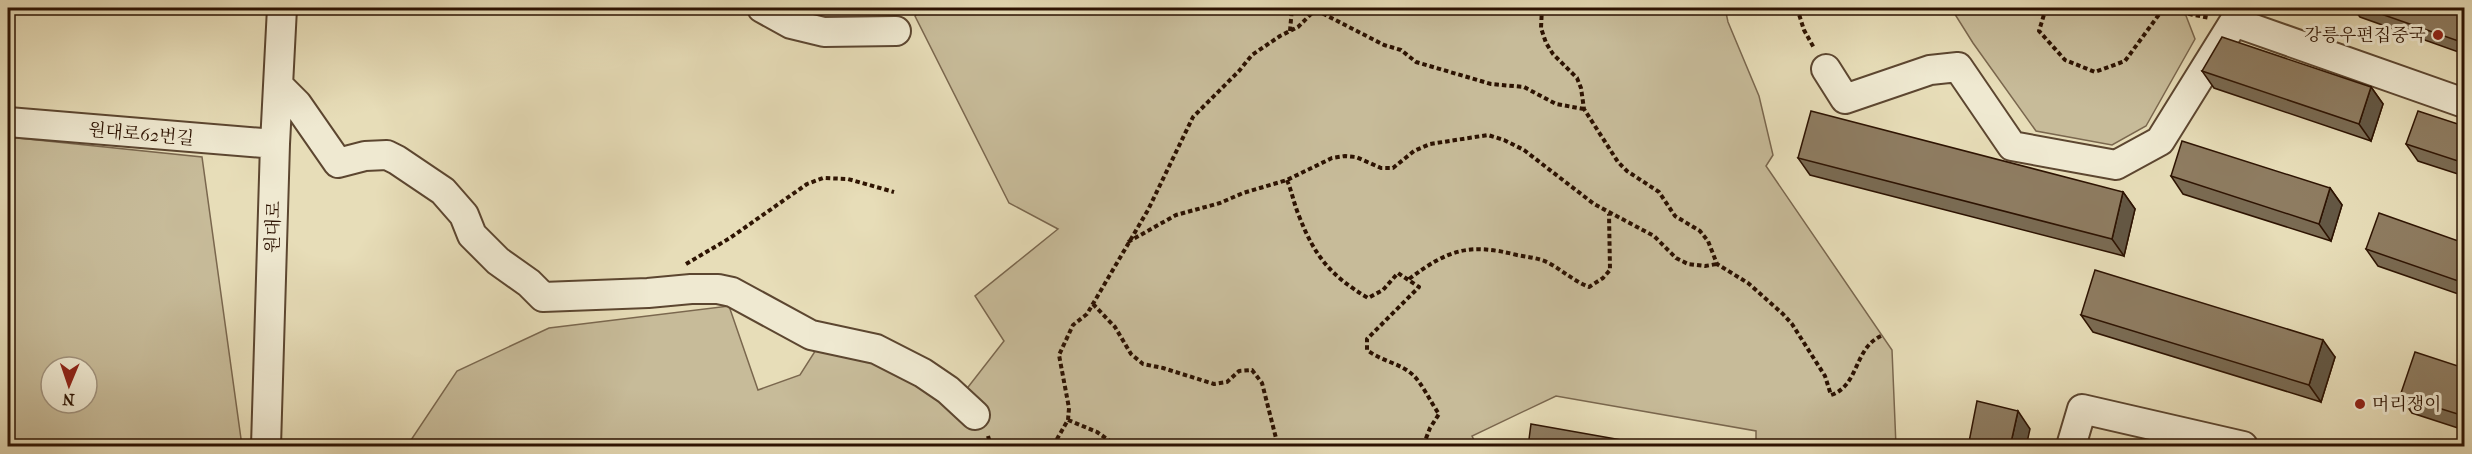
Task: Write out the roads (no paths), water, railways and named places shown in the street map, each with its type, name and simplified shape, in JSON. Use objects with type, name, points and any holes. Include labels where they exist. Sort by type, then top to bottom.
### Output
[{"type":"street","name":"원대로","points":[[266,447],[275,144],[282,8]]},
{"type":"street","points":[[762,8],[791,24],[824,32],[896,31]]},
{"type":"street","points":[[1826,69],[1845,99],[1930,70],[1958,68],[2012,146],[2116,165],[2160,141],[2234,22],[2464,103]]},
{"type":"street","points":[[279,86],[297,104],[338,163],[387,155],[398,160],[443,191],[464,215],[472,235],[498,261],[529,283],[543,297],[691,289],[718,289],[732,292],[811,335],[876,349],[923,372],[948,390],[975,415]]},
{"type":"street","name":"원대로62번길","points":[[8,122],[275,144]]},
{"type":"street","points":[[2071,447],[2082,409],[2243,447]]},
{"type":"place","name":"강릉우편집중국","points":[[2438,35]]},
{"type":"place","name":"머리쟁이","points":[[2360,404]]}]
